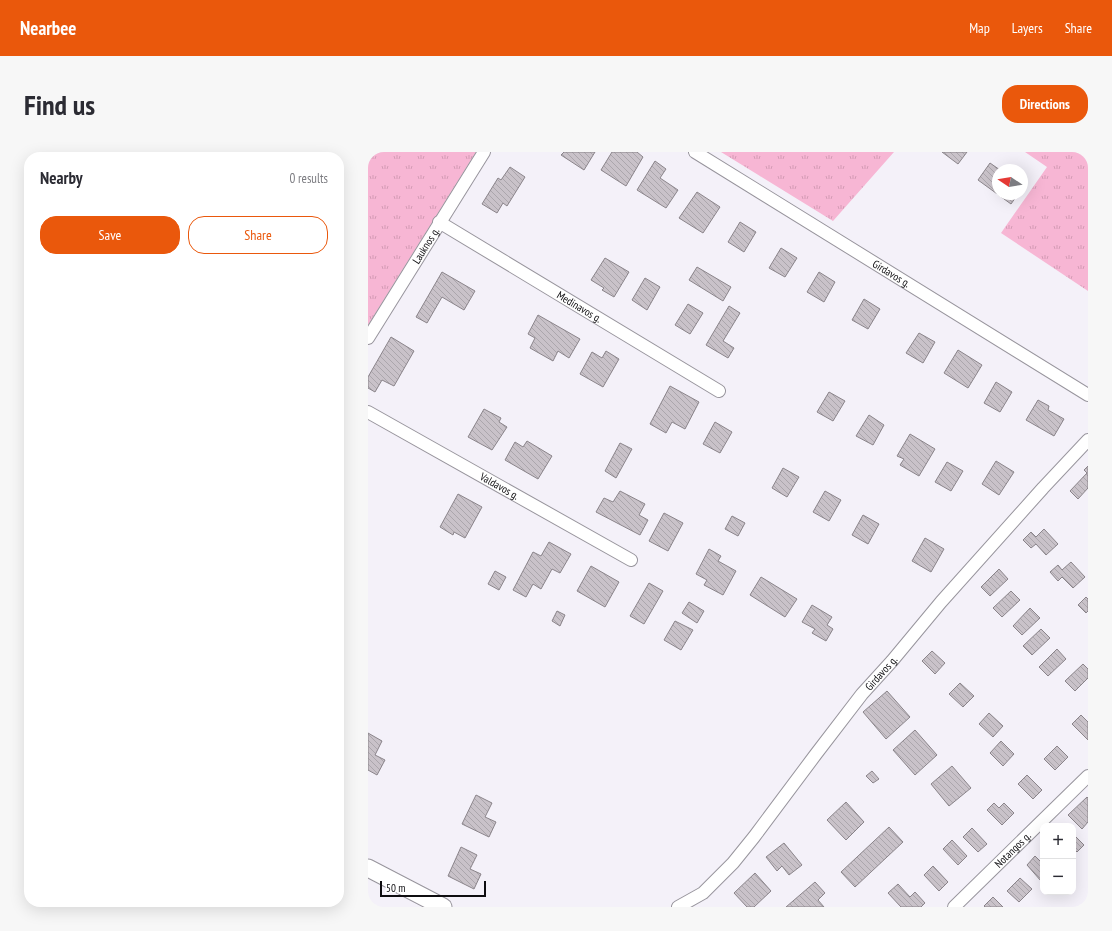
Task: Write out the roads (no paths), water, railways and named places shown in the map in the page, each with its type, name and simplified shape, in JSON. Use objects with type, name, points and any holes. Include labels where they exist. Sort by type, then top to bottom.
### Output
[{"type":"main road","points":[[368,868],[444,907]]},
{"type":"street","name":"Lauknos g.","points":[[368,338],[484,152]]},
{"type":"street","name":"Girdavos g.","points":[[695,152],[1088,395]]},
{"type":"street","name":"Medinavos g.","points":[[439,222],[719,391]]},
{"type":"street","name":"Valdavos g.","points":[[368,412],[631,560]]},
{"type":"street","name":"Girdavos g.","points":[[678,907],[703,893],[733,863],[862,694],[1042,488],[1088,440]]},
{"type":"street","name":"Notangos g.","points":[[954,907],[1088,776]]}]
